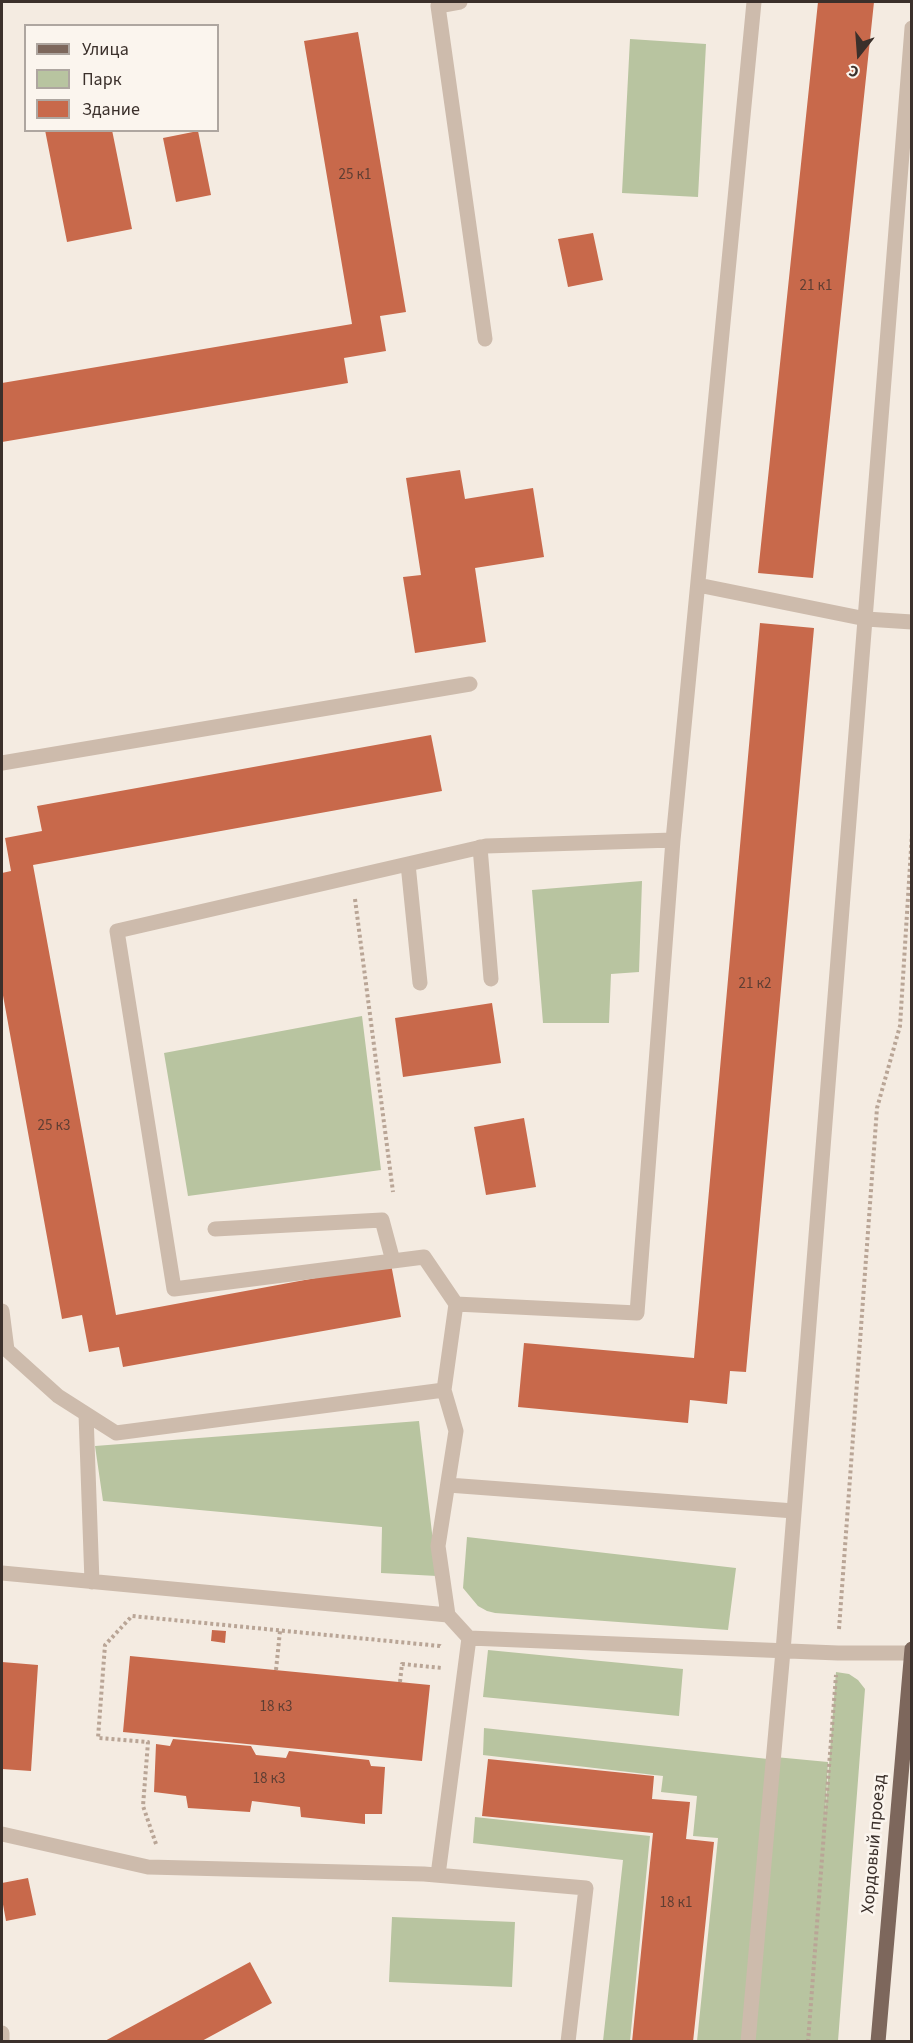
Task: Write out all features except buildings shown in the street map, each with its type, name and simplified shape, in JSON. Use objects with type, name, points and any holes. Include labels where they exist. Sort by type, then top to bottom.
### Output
[{"type":"main road","name":"Хордовый проезд","points":[[878,2042],[911,1651]]},
{"type":"lane","points":[[460,2],[438,6],[485,339]]},
{"type":"lane","points":[[456,1304],[637,1313],[673,840],[754,2]]},
{"type":"lane","points":[[748,2042],[783,1651],[912,28]]},
{"type":"lane","points":[[698,585],[866,619],[912,622]]},
{"type":"lane","points":[[2,763],[470,684]]},
{"type":"lane","points":[[673,840],[480,847],[117,931],[174,1289],[424,1257],[456,1304],[444,1390],[456,1431],[438,1546],[448,1615],[469,1638],[838,1653],[911,1651]]},
{"type":"lane","points":[[480,847],[491,979]]},
{"type":"lane","points":[[408,864],[420,983]]},
{"type":"lane","points":[[215,1229],[382,1220],[393,1261]]},
{"type":"lane","points":[[2,1311],[7,1350],[58,1396],[116,1433],[444,1390]]},
{"type":"lane","points":[[86,1414],[92,1582]]},
{"type":"lane","points":[[448,1485],[794,1511]]},
{"type":"lane","points":[[2,1573],[448,1615]]},
{"type":"lane","points":[[438,1875],[469,1638]]},
{"type":"lane","points":[[2,1834],[148,1867],[438,1875],[586,1888],[568,2042]]},
{"type":"lane","points":[[2,2033],[3,2042]]},
{"type":"path","points":[[808,2042],[877,1108],[900,1026],[912,833]]},
{"type":"path","points":[[352,877],[393,1192]]},
{"type":"path","points":[[164,1867],[143,1806],[148,1742],[98,1738],[105,1645],[132,1616],[440,1646],[446,1652]]},
{"type":"path","points":[[276,1670],[280,1631]]},
{"type":"path","points":[[400,1682],[402,1664],[446,1668],[446,1660]]},
{"type":"green space","points":[[630,39],[706,44],[698,197],[622,193]]},
{"type":"green space","points":[[642,881],[639,972],[611,974],[609,1023],[543,1023],[532,890]]},
{"type":"green space","points":[[362,1016],[381,1170],[188,1196],[164,1053]]},
{"type":"green space","points":[[419,1421],[437,1576],[381,1573],[382,1527],[103,1501],[95,1446]]},
{"type":"green space","points":[[467,1537],[736,1568],[728,1630],[487,1611],[478,1606],[463,1588]]},
{"type":"green space","points":[[488,1650],[683,1669],[679,1716],[483,1697]]},
{"type":"green space","points":[[836,1672],[849,1674],[865,1689],[838,2041],[748,2042],[775,1757],[828,1762],[825,1818]]},
{"type":"green space","points":[[484,1728],[768,1759],[742,2041],[697,2041],[718,1838],[693,1836],[697,1796],[661,1792],[663,1776],[483,1755]]},
{"type":"green space","points":[[475,1817],[650,1836],[630,2041],[603,2041],[623,1860],[473,1843]]},
{"type":"green space","points":[[392,1917],[515,1922],[512,1987],[389,1982]]}]
